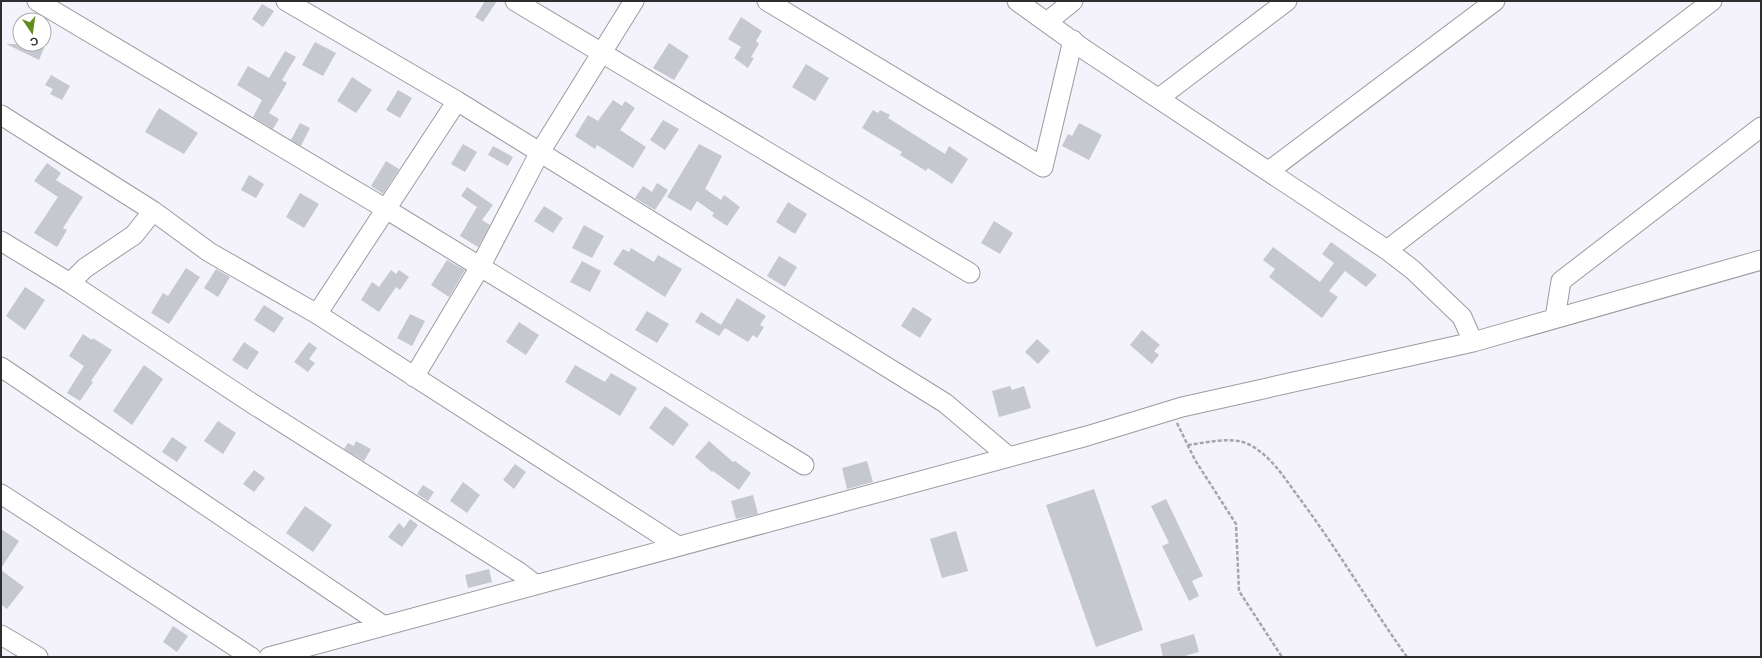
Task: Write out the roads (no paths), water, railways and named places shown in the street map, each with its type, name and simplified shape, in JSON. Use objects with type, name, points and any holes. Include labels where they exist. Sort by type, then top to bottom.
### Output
[{"type":"street","points":[[37,1],[386,209],[804,465]]},
{"type":"street","points":[[286,1],[457,101],[945,403],[1009,457]]},
{"type":"street","points":[[514,1],[970,273]]},
{"type":"street","points":[[414,377],[480,267],[540,152],[634,1]]},
{"type":"street","points":[[767,1],[1043,167],[1073,40]]},
{"type":"street","points":[[1017,1],[1387,250],[1413,270],[1462,317],[1473,342]]},
{"type":"street","points":[[1047,22],[1073,1]]},
{"type":"street","points":[[1159,98],[1287,1]]},
{"type":"street","points":[[1269,172],[1495,1]]},
{"type":"street","points":[[1387,250],[1712,1]]},
{"type":"street","points":[[317,314],[457,101]]},
{"type":"street","points":[[1,115],[153,211],[209,252],[317,314],[678,546]]},
{"type":"street","points":[[1555,318],[1561,281],[1761,127]]},
{"type":"street","points":[[70,283],[85,268],[134,235],[153,211]]},
{"type":"street","points":[[1,241],[70,283],[254,404],[280,419],[519,572],[536,585]]},
{"type":"street","points":[[269,657],[1009,457],[1171,410],[1473,342],[1761,260]]},
{"type":"street","points":[[1,367],[384,626]]},
{"type":"street","points":[[1,494],[251,657]]},
{"type":"street","points":[[1,635],[38,657]]}]
